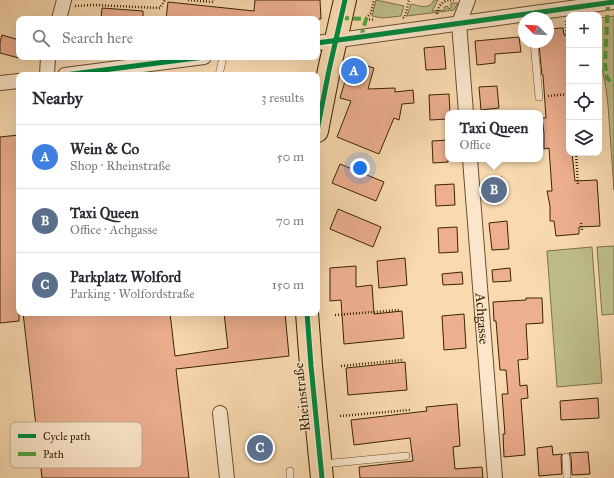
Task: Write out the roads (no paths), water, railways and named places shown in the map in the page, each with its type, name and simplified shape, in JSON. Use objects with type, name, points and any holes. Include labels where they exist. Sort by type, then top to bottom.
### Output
[{"type":"main road","points":[[320,101],[326,42],[345,0]]},
{"type":"main road","name":"Rheinstraße","points":[[307,316],[322,471]]},
{"type":"street","points":[[466,110],[459,23],[468,0]]},
{"type":"street","points":[[554,12],[614,2]]},
{"type":"street","points":[[326,42],[459,23],[518,17]]},
{"type":"street","points":[[47,72],[48,60]]},
{"type":"street","points":[[109,72],[185,60]]},
{"type":"street","points":[[0,83],[16,81]]},
{"type":"street","name":"Achgasse","points":[[470,162],[495,478]]},
{"type":"street","points":[[220,413],[227,478]]},
{"type":"lane","points":[[535,48],[539,96]]},
{"type":"lane","points":[[220,72],[222,60]]},
{"type":"lane","name":"Rheinstraße","points":[[322,471],[406,456]]},
{"type":"lane","points":[[566,457],[567,478]]},
{"type":"place","name":"Wein & Co","points":[[354,71]]},
{"type":"place","name":"Taxi Queen","points":[[494,190]]},
{"type":"place","name":"Parkplatz Wolford","points":[[260,448]]}]
